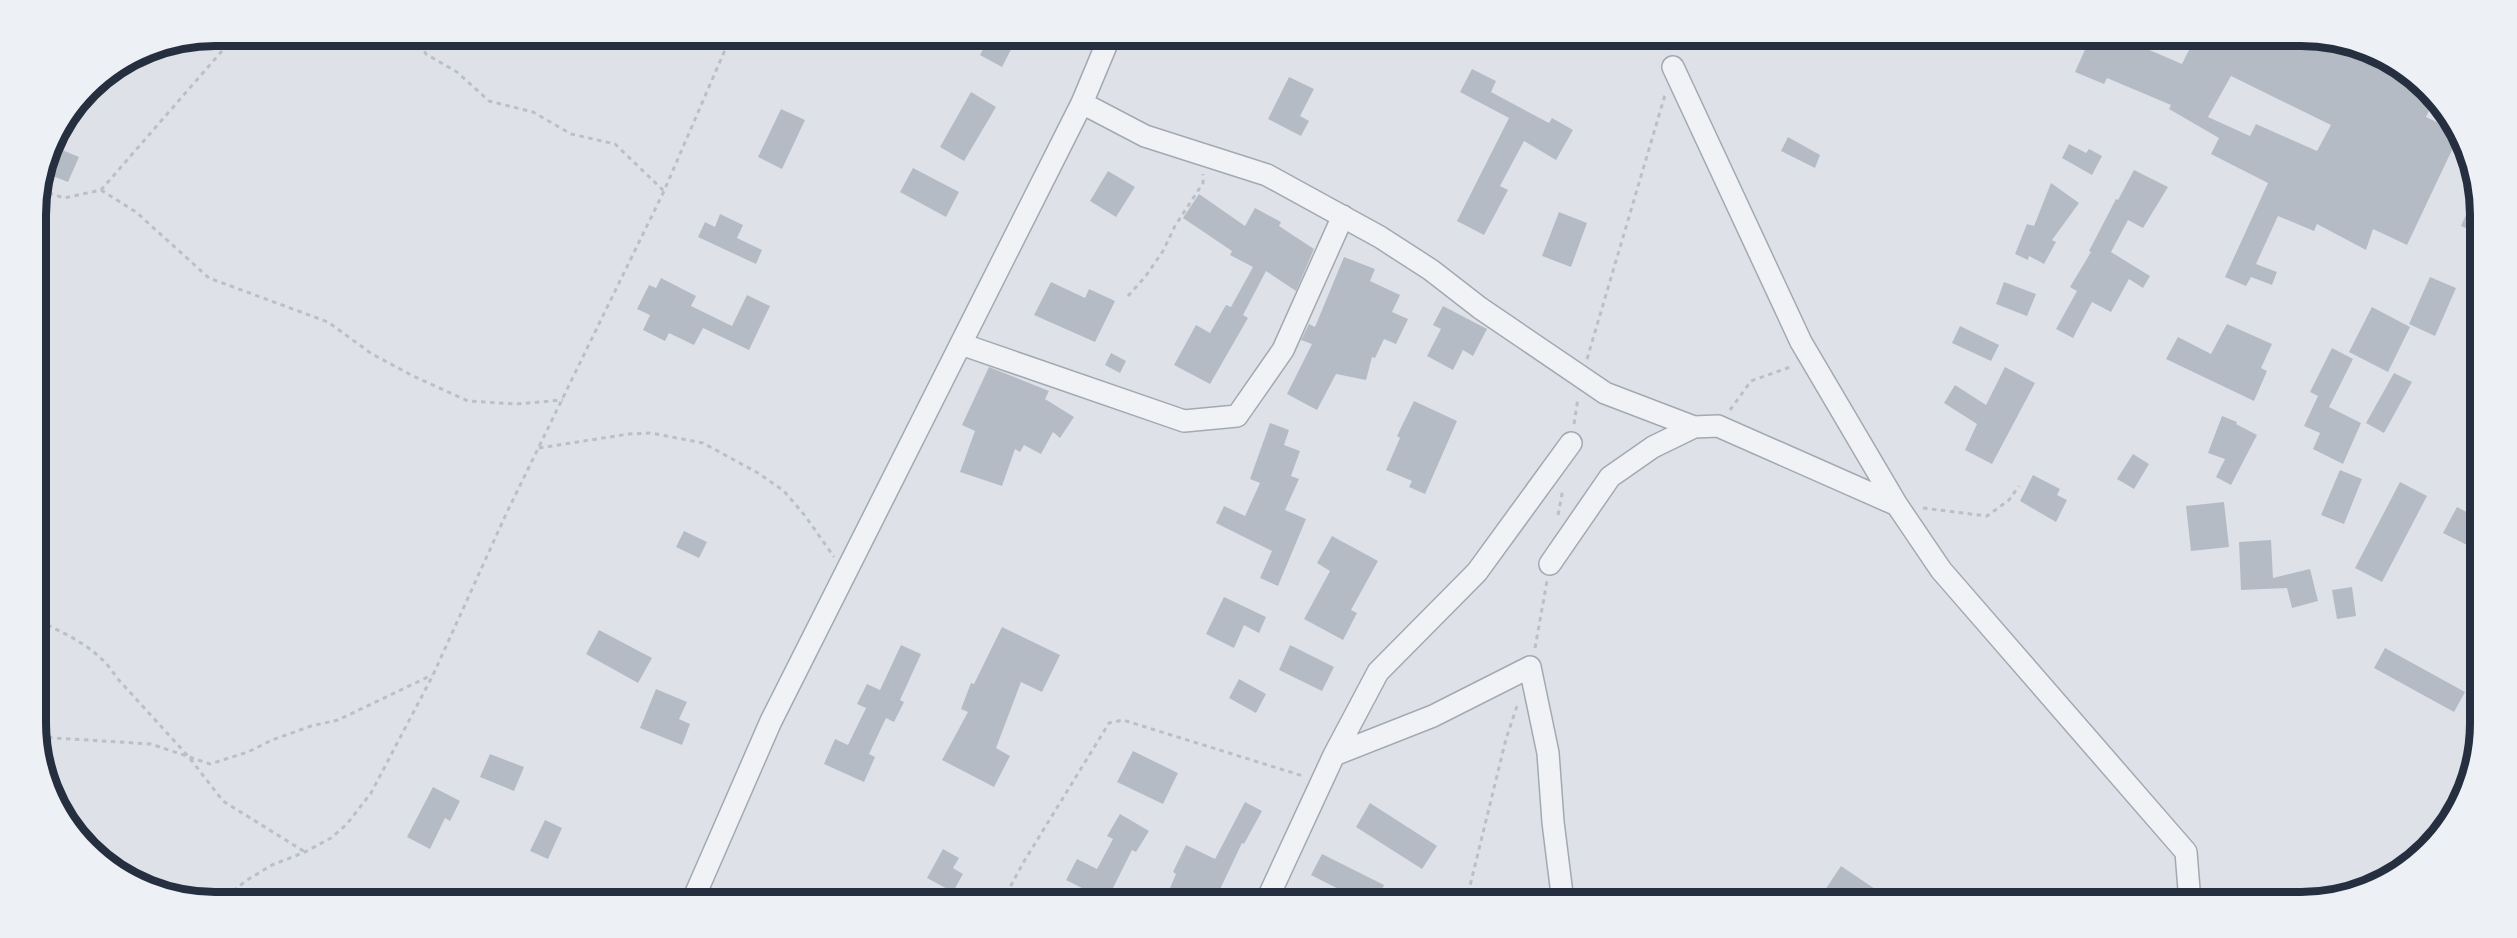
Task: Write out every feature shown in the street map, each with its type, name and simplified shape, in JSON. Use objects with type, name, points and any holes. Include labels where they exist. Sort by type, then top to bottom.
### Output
[{"type":"street","points":[[696,892],[771,721],[1082,103],[1106,46]]},
{"type":"street","points":[[1673,67],[1802,342],[1897,505],[1941,570],[2186,852],[2189,891]]},
{"type":"street","points":[[1082,103],[1145,136],[1267,175],[1343,216],[1431,270],[1480,308],[1605,393],[1694,426],[1718,426],[1897,505]]},
{"type":"street","points":[[961,344],[1184,421],[1237,416],[1283,350],[1343,216]]},
{"type":"street","points":[[1550,564],[1610,477],[1653,447],[1694,426]]},
{"type":"street","points":[[1271,891],[1334,755],[1378,672],[1477,572],[1571,443]]},
{"type":"street","points":[[1334,755],[1433,716],[1530,667],[1548,753],[1553,822],[1562,891]]},
{"type":"path","points":[[48,193],[64,198],[101,190],[226,46]]},
{"type":"path","points":[[421,46],[426,54],[457,72],[489,101],[533,112],[571,134],[615,144],[664,191]]},
{"type":"path","points":[[232,892],[272,865],[305,852],[331,838],[347,824],[370,793],[433,675],[539,448],[664,191],[727,46]]},
{"type":"path","points":[[1128,296],[1163,251],[1175,226],[1203,183],[1203,168],[1187,151]]},
{"type":"path","points":[[101,190],[136,212],[209,278],[328,322],[372,354],[413,376],[468,401],[516,404],[563,400]]},
{"type":"path","points":[[1718,426],[1751,381],[1794,366],[1802,342]]},
{"type":"path","points":[[539,448],[640,434],[679,437],[703,443],[758,473],[784,491],[806,516],[845,574]]},
{"type":"path","points":[[1897,505],[1987,516],[2010,500],[2019,486]]},
{"type":"path","points":[[46,625],[88,645],[109,665],[117,678],[188,756],[223,801],[305,852]]},
{"type":"path","points":[[47,737],[143,743],[210,764],[225,761],[311,726],[338,720],[433,675]]},
{"type":"path","points":[[1008,892],[1109,723],[1117,720],[1322,782]]},
{"type":"building","points":[[985,46],[1013,46],[1002,67],[980,55]]},
{"type":"building","points":[[2087,46],[2149,46],[2147,49],[2182,64],[2191,46],[2302,46],[2334,50],[2356,55],[2404,81],[2431,107],[2426,117],[2444,126],[2455,144],[2407,245],[2373,229],[2366,250],[2317,224],[2314,231],[2278,216],[2256,264],[2277,272],[2272,285],[2251,277],[2246,286],[2225,277],[2268,183],[2211,154],[2219,138],[2169,109],[2171,105],[2107,78],[2104,84],[2075,72]],"holes":[[[2231,76],[2331,125],[2317,151],[2256,124],[2250,136],[2208,117]]]},
{"type":"building","points":[[1472,69],[1496,81],[1491,92],[1549,123],[1552,118],[1573,130],[1556,160],[1524,141],[1500,186],[1508,190],[1484,235],[1457,221],[1509,118],[1460,92]]},
{"type":"building","points":[[1289,77],[1314,89],[1300,116],[1309,121],[1301,136],[1268,119]]},
{"type":"building","points":[[971,92],[996,107],[964,161],[940,147]]},
{"type":"building","points":[[781,109],[805,120],[782,169],[758,157]]},
{"type":"building","points":[[1788,137],[1820,155],[1815,168],[1781,151]]},
{"type":"building","points":[[2069,144],[2086,153],[2089,149],[2102,156],[2092,175],[2062,158]]},
{"type":"building","points":[[60,149],[79,157],[68,182],[51,175]]},
{"type":"building","points":[[913,168],[959,192],[946,217],[900,192]]},
{"type":"building","points":[[2134,170],[2168,187],[2143,228],[2128,220],[2111,252],[2150,276],[2143,288],[2129,279],[2111,312],[2092,302],[2073,338],[2056,329],[2077,291],[2070,287],[2091,252],[2089,251],[2116,199],[2118,200]]},
{"type":"building","points":[[1108,171],[1135,187],[1116,217],[1090,201]]},
{"type":"building","points":[[2051,183],[2079,203],[2052,240],[2056,242],[2044,264],[2029,256],[2028,260],[2015,254],[2027,224],[2034,226]]},
{"type":"building","points":[[1199,194],[1245,226],[1255,208],[1281,222],[1279,226],[1314,249],[1296,291],[1266,271],[1243,315],[1248,318],[1210,384],[1174,365],[1196,325],[1210,333],[1226,305],[1231,307],[1253,267],[1230,255],[1232,251],[1183,218]]},
{"type":"building","points":[[2470,206],[2470,230],[2461,226]]},
{"type":"building","points":[[1559,212],[1587,223],[1571,267],[1542,256]]},
{"type":"building","points":[[720,214],[743,225],[737,238],[762,250],[756,264],[698,237],[705,222],[715,227]]},
{"type":"building","points":[[1344,257],[1375,269],[1370,281],[1400,295],[1392,312],[1408,319],[1396,344],[1384,339],[1375,358],[1372,357],[1366,380],[1336,374],[1317,410],[1287,394],[1312,344],[1301,340],[1309,324],[1315,327]]},
{"type":"building","points":[[2430,277],[2456,288],[2435,336],[2409,324]]},
{"type":"building","points":[[661,278],[696,296],[691,306],[732,326],[747,295],[770,306],[749,350],[703,328],[694,345],[669,333],[665,341],[643,330],[650,315],[637,309],[649,285],[656,288]]},
{"type":"building","points":[[1051,282],[1085,298],[1089,289],[1115,301],[1095,342],[1034,315]]},
{"type":"building","points":[[2004,282],[2036,294],[2027,316],[1996,304]]},
{"type":"building","points":[[1443,306],[1487,329],[1473,356],[1463,350],[1453,370],[1427,356],[1441,329],[1433,325]]},
{"type":"building","points":[[2372,307],[2410,327],[2388,372],[2349,352]]},
{"type":"building","points":[[2227,324],[2272,344],[2261,368],[2267,371],[2254,401],[2166,359],[2178,337],[2211,354]]},
{"type":"building","points":[[1960,326],[1999,345],[1991,361],[1952,343]]},
{"type":"building","points":[[2332,348],[2353,359],[2329,407],[2361,423],[2343,464],[2313,449],[2320,433],[2304,426],[2318,396],[2310,392]]},
{"type":"building","points":[[1111,353],[1126,361],[1120,373],[1105,365]]},
{"type":"building","points":[[989,367],[1049,391],[1045,399],[1074,417],[1060,438],[1053,432],[1041,454],[1024,445],[1020,452],[1015,449],[1002,486],[960,472],[975,431],[962,425]]},
{"type":"building","points":[[2005,367],[2035,383],[1992,464],[1965,450],[1977,424],[1944,403],[1955,385],[1986,405]]},
{"type":"building","points":[[2394,373],[2412,382],[2384,433],[2366,423]]},
{"type":"building","points":[[1414,401],[1457,421],[1425,494],[1409,487],[1412,481],[1386,470],[1400,438],[1397,436]]},
{"type":"building","points":[[2222,416],[2237,422],[2236,424],[2257,435],[2231,485],[2216,477],[2225,459],[2208,453]]},
{"type":"building","points":[[1270,423],[1289,430],[1284,445],[1300,451],[1291,476],[1299,479],[1285,510],[1306,519],[1278,586],[1260,578],[1272,551],[1216,523],[1224,506],[1245,516],[1260,483],[1250,479]]},
{"type":"building","points":[[2133,454],[2149,464],[2134,489],[2117,479]]},
{"type":"building","points":[[2340,470],[2362,479],[2344,524],[2321,515]]},
{"type":"building","points":[[2033,475],[2060,489],[2057,495],[2067,500],[2056,522],[2020,501]]},
{"type":"building","points":[[2400,482],[2427,496],[2382,582],[2355,568]]},
{"type":"building","points":[[2224,502],[2229,547],[2191,551],[2186,506]]},
{"type":"building","points":[[2457,507],[2470,514],[2470,539],[2467,545],[2443,533]]},
{"type":"building","points":[[684,531],[707,542],[699,558],[676,547]]},
{"type":"building","points":[[1332,536],[1378,561],[1351,610],[1357,613],[1343,640],[1304,619],[1330,571],[1317,563]]},
{"type":"building","points":[[2271,540],[2273,578],[2310,569],[2318,601],[2292,608],[2287,588],[2241,590],[2239,542]]},
{"type":"building","points":[[2352,587],[2356,616],[2337,619],[2332,590]]},
{"type":"building","points":[[1224,597],[1266,617],[1259,633],[1244,625],[1234,648],[1206,634]]},
{"type":"building","points":[[1002,627],[1060,655],[1042,692],[1021,682],[996,748],[1010,756],[994,787],[942,760],[968,712],[961,709],[971,683],[974,684]]},
{"type":"building","points":[[599,630],[652,658],[638,683],[586,654]]},
{"type":"building","points":[[901,645],[921,654],[900,700],[904,702],[894,722],[886,718],[869,754],[875,757],[864,782],[824,764],[835,739],[848,745],[866,708],[857,704],[867,684],[880,690]]},
{"type":"building","points":[[1290,645],[1334,667],[1322,691],[1279,670]]},
{"type":"building","points":[[2385,648],[2465,692],[2454,712],[2374,668]]},
{"type":"building","points":[[1239,679],[1266,694],[1256,713],[1229,698]]},
{"type":"building","points":[[656,689],[687,702],[679,719],[690,724],[682,745],[640,728]]},
{"type":"building","points":[[1133,751],[1178,773],[1163,804],[1117,782]]},
{"type":"building","points":[[490,754],[524,767],[514,791],[480,777]]},
{"type":"building","points":[[433,787],[460,801],[450,821],[445,818],[430,849],[407,837]]},
{"type":"building","points":[[1245,802],[1262,811],[1244,844],[1242,843],[1219,892],[1168,892],[1176,874],[1173,872],[1186,845],[1215,859]]},
{"type":"building","points":[[1370,803],[1437,846],[1422,869],[1356,827]]},
{"type":"building","points":[[1120,814],[1149,831],[1136,852],[1132,850],[1111,892],[1088,892],[1066,880],[1077,859],[1097,869],[1113,839],[1107,836]]},
{"type":"building","points":[[545,820],[562,828],[548,859],[530,851]]},
{"type":"building","points":[[943,849],[959,858],[953,868],[963,874],[953,892],[927,878]]},
{"type":"building","points":[[1322,854],[1384,885],[1381,891],[1343,891],[1311,875]]},
{"type":"building","points":[[1841,866],[1878,891],[1878,891],[1824,891]]}]
